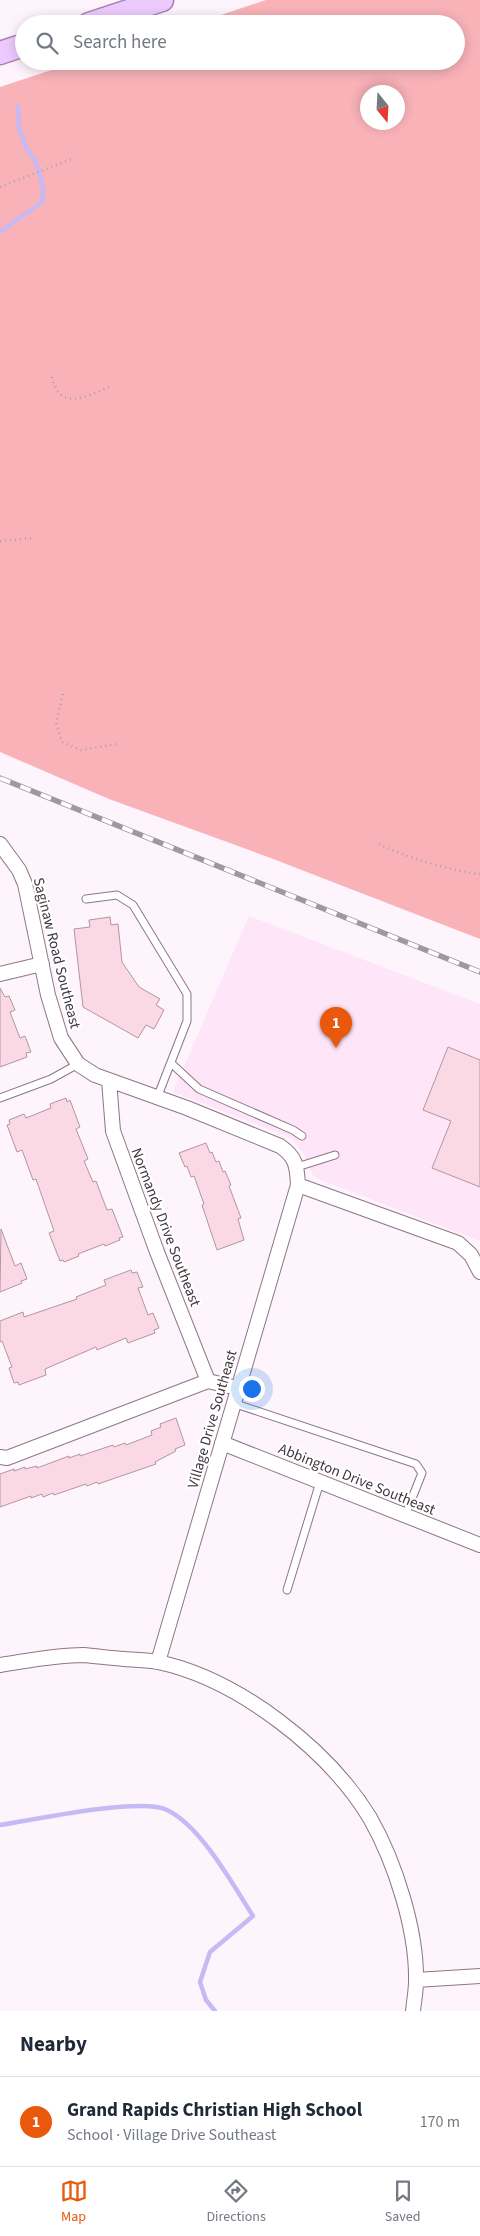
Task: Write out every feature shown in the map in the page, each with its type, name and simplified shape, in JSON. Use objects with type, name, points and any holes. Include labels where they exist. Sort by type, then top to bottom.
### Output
[{"type":"main road","points":[[116,15],[162,0]]},
{"type":"main road","points":[[0,52],[15,48]]},
{"type":"street","name":"Saginaw Road Southeast","points":[[0,844],[19,870],[25,884],[48,995],[61,1038],[78,1064],[95,1075],[280,1146],[291,1154],[297,1167]]},
{"type":"street","points":[[0,974],[42,964]]},
{"type":"street","name":"Normandy Drive Southeast","points":[[109,1080],[113,1131],[157,1252],[208,1381]]},
{"type":"street","name":"Village Drive Southeast","points":[[158,1662],[298,1185],[297,1167]]},
{"type":"street","points":[[298,1185],[458,1243],[471,1255],[480,1272]]},
{"type":"street","points":[[0,1457],[7,1458],[208,1381],[237,1388]]},
{"type":"street","name":"Abbington Drive Southeast","points":[[222,1444],[480,1545]]},
{"type":"street","points":[[0,1666],[42,1658],[82,1655],[158,1662],[197,1674],[237,1693],[274,1716],[309,1746],[353,1794],[370,1819],[387,1854],[401,1894],[411,1932],[416,1980],[413,2011]]},
{"type":"street","points":[[416,1980],[480,1976]]},
{"type":"lane","points":[[86,899],[117,895],[133,905],[187,994],[187,1020],[158,1098]]},
{"type":"lane","points":[[171,1063],[199,1089],[293,1130],[302,1136]]},
{"type":"lane","points":[[0,1098],[51,1079],[78,1064]]},
{"type":"lane","points":[[297,1167],[335,1154]]},
{"type":"lane","points":[[233,1403],[416,1464],[422,1474],[405,1516]]},
{"type":"lane","points":[[287,1590],[320,1482]]},
{"type":"path","points":[[0,187],[74,158]]},
{"type":"path","points":[[52,377],[55,391],[65,398],[74,399],[109,387]]},
{"type":"path","points":[[0,541],[34,538]]},
{"type":"path","points":[[63,694],[56,723],[62,742],[81,750],[116,744]]},
{"type":"path","points":[[379,844],[410,857],[480,874]]},
{"type":"shaded area","points":[[266,0],[480,0],[480,939],[268,857],[109,799],[0,752],[0,87],[52,70],[465,70],[465,15],[221,15]]},
{"type":"shaded area","points":[[249,916],[480,1004],[480,1241],[318,1179],[313,1175],[304,1155],[291,1138],[173,1092]]},
{"type":"building","points":[[110,917],[111,925],[118,924],[122,962],[139,987],[160,999],[156,1005],[164,1010],[154,1029],[146,1025],[138,1038],[83,1007],[74,929],[90,927],[89,920]]},
{"type":"building","points":[[0,988],[5,997],[9,996],[15,1010],[10,1012],[20,1038],[25,1036],[31,1052],[26,1053],[27,1057],[0,1067]]},
{"type":"building","points":[[448,1047],[480,1060],[480,1187],[432,1168],[451,1121],[423,1110]]},
{"type":"building","points":[[66,1098],[67,1102],[70,1100],[80,1127],[76,1129],[88,1159],[84,1161],[93,1182],[96,1181],[107,1210],[112,1209],[123,1237],[105,1246],[104,1244],[78,1254],[79,1256],[64,1262],[63,1260],[60,1261],[49,1233],[54,1231],[36,1179],[33,1180],[22,1150],[17,1152],[7,1125],[10,1124],[9,1120],[24,1114],[26,1118],[51,1108],[50,1104]]},
{"type":"building","points":[[206,1143],[216,1162],[219,1161],[223,1172],[225,1171],[231,1185],[229,1186],[241,1218],[238,1219],[244,1240],[217,1250],[194,1176],[191,1177],[179,1153]]},
{"type":"building","points":[[1,1229],[15,1266],[21,1263],[27,1279],[0,1292]]},
{"type":"building","points":[[131,1270],[132,1273],[137,1272],[143,1287],[138,1288],[148,1315],[153,1313],[159,1328],[154,1330],[155,1333],[128,1343],[126,1338],[97,1350],[96,1347],[45,1369],[46,1375],[19,1385],[18,1382],[14,1383],[9,1368],[12,1367],[2,1341],[0,1342],[0,1321],[23,1312],[24,1317],[77,1299],[76,1297],[106,1285],[104,1280]]},
{"type":"building","points":[[176,1418],[185,1445],[155,1462],[156,1464],[98,1484],[97,1482],[87,1486],[86,1484],[43,1497],[42,1494],[31,1498],[31,1496],[0,1507],[0,1474],[25,1467],[25,1469],[37,1466],[37,1468],[69,1456],[69,1458],[80,1454],[80,1456],[113,1445],[114,1447],[125,1443],[126,1445],[152,1435],[151,1431],[161,1427],[160,1424]]},
{"type":"waterway","points":[[0,232],[42,202],[43,188],[36,162],[26,148],[19,128],[18,106]]},
{"type":"waterway","points":[[0,1825],[86,1811],[134,1806],[167,1810],[180,1818],[204,1842],[253,1916],[210,1952],[200,1982],[206,2000],[215,2011]]},
{"type":"railway","points":[[0,778],[480,972]]},
{"type":"place","name":"Grand Rapids Christian High School","points":[[336,1048]]}]
